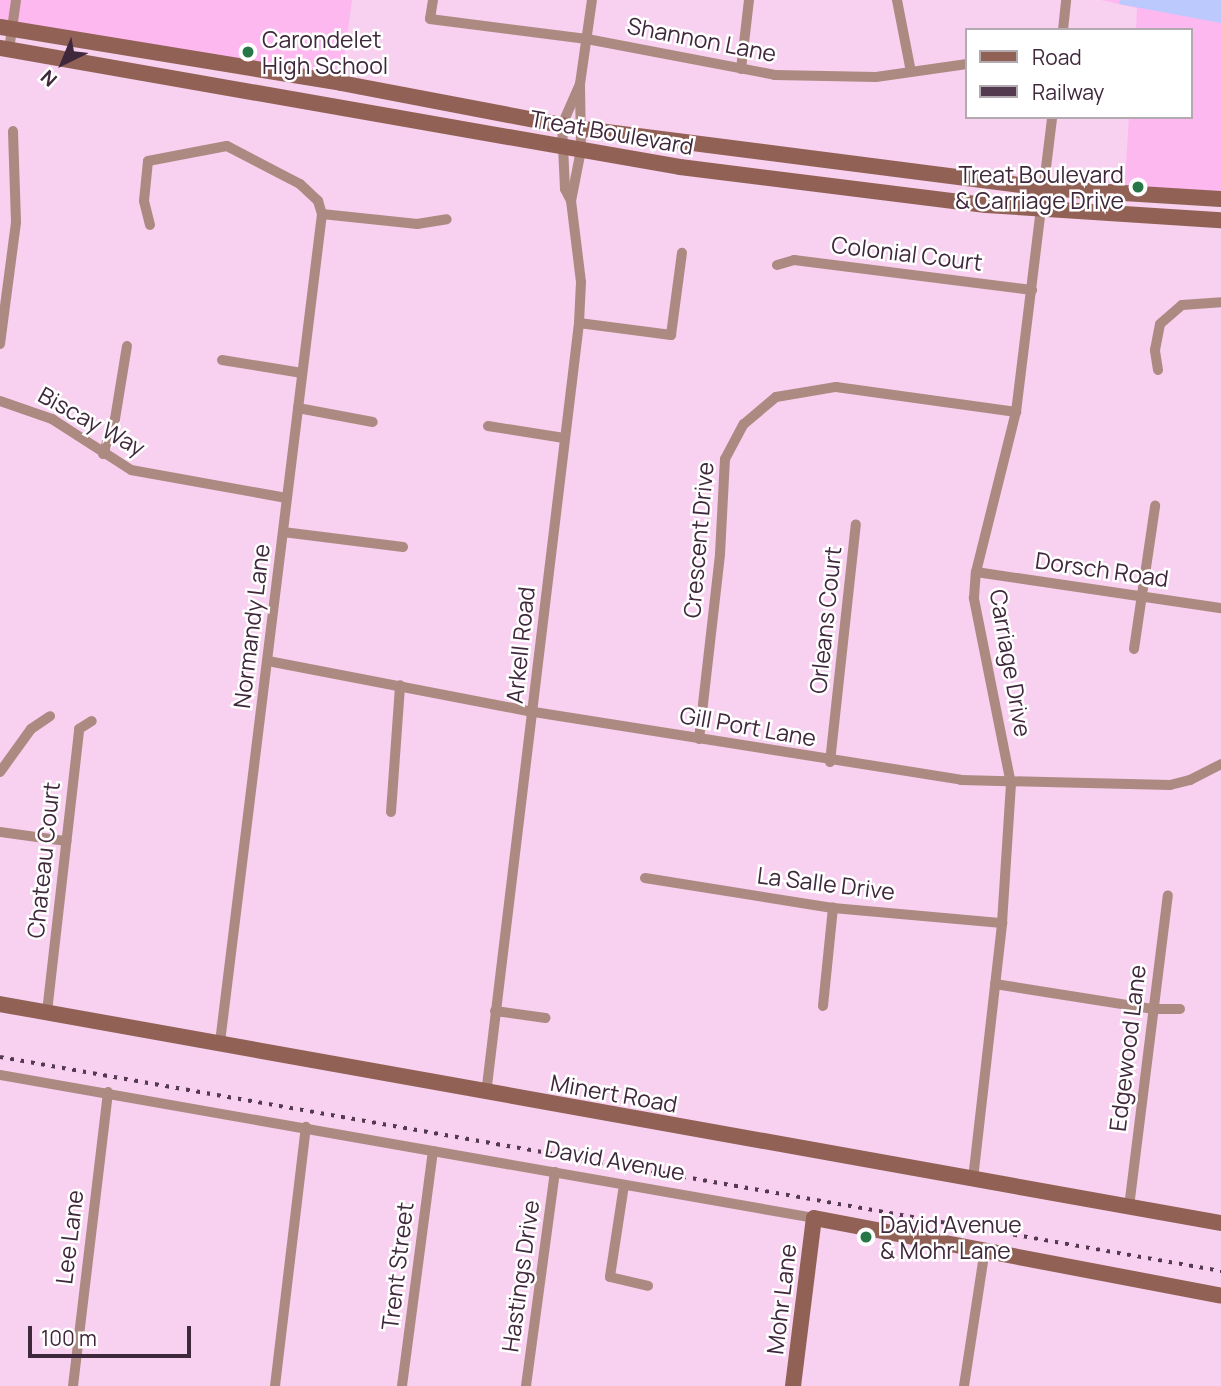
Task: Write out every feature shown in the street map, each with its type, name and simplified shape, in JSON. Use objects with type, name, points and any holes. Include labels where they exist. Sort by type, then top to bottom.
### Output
[{"type":"main road","name":"Treat Boulevard","points":[[6,29],[341,83],[583,129],[1042,188],[1221,199]]},
{"type":"main road","name":"Treat Boulevard","points":[[5,49],[563,147],[760,178],[1040,210],[1221,220]]},
{"type":"main road","name":"Minert Road","points":[[0,1004],[219,1042],[486,1094],[1221,1223]]},
{"type":"main road","name":"David Avenue","points":[[814,1218],[1221,1296]]},
{"type":"main road","name":"Mohr Lane","points":[[793,1386],[814,1218]]},
{"type":"street","points":[[5,49],[6,29],[16,0]]},
{"type":"street","name":"Shannon Lane","points":[[433,0],[430,19],[587,39],[741,69],[813,78],[911,72],[965,64]]},
{"type":"street","name":"Arkell Road","points":[[486,1094],[579,323],[581,282],[571,201],[581,150],[583,129],[580,84],[592,0]]},
{"type":"street","points":[[741,69],[749,0]]},
{"type":"street","points":[[897,0],[911,72]]},
{"type":"street","points":[[1063,28],[1066,0]]},
{"type":"street","name":"Arkell Road","points":[[571,201],[565,189],[562,125],[580,84]]},
{"type":"street","name":"Carriage Drive","points":[[973,1179],[1002,923],[1011,784],[974,598],[976,572],[1016,412],[1052,119]]},
{"type":"street","points":[[0,344],[16,222],[13,131]]},
{"type":"street","points":[[150,225],[144,201],[148,162],[217,146],[237,148],[309,190],[322,214],[417,224],[447,219]]},
{"type":"street","name":"Normandy Lane","points":[[219,1042],[322,214]]},
{"type":"street","points":[[579,323],[671,335],[682,253]]},
{"type":"street","name":"Colonial Court","points":[[777,265],[794,260],[1032,290]]},
{"type":"street","points":[[1158,370],[1155,350],[1160,324],[1182,305],[1221,302]]},
{"type":"street","points":[[103,454],[115,419],[127,346]]},
{"type":"street","points":[[222,360],[302,373]]},
{"type":"street","name":"Crescent Drive","points":[[699,739],[720,554],[725,459],[744,424],[776,397],[836,387],[1016,412]]},
{"type":"street","name":"Biscay Way","points":[[0,401],[52,419],[103,454],[151,475],[287,498]]},
{"type":"street","points":[[298,408],[373,422]]},
{"type":"street","points":[[488,426],[564,438]]},
{"type":"street","points":[[1134,649],[1155,506]]},
{"type":"street","name":"Orleans Court","points":[[830,762],[856,524]]},
{"type":"street","points":[[283,533],[403,547]]},
{"type":"street","name":"Dorsch Road","points":[[976,572],[1221,608]]},
{"type":"street","name":"Gill Port Lane","points":[[268,661],[534,712],[830,762],[1011,784],[1170,785],[1190,780],[1221,764]]},
{"type":"street","points":[[391,812],[400,685]]},
{"type":"street","points":[[0,772],[31,729],[50,716]]},
{"type":"street","name":"Chateau Court","points":[[47,1012],[79,729],[92,720]]},
{"type":"street","points":[[0,832],[66,841]]},
{"type":"street","name":"La Salle Drive","points":[[645,878],[833,908],[1002,923]]},
{"type":"street","name":"Edgewood Lane","points":[[1129,1207],[1168,895]]},
{"type":"street","points":[[823,1006],[833,908]]},
{"type":"street","points":[[995,984],[1152,1009],[1180,1009]]},
{"type":"street","points":[[495,1011],[546,1018]]},
{"type":"street","name":"David Avenue","points":[[0,1074],[814,1218]]},
{"type":"street","name":"Lee Lane","points":[[73,1386],[108,1092]]},
{"type":"street","points":[[275,1386],[306,1127]]},
{"type":"street","name":"Trent Street","points":[[402,1386],[433,1151]]},
{"type":"street","name":"Hastings Drive","points":[[526,1386],[555,1172]]},
{"type":"street","points":[[624,1185],[610,1277],[648,1286]]},
{"type":"street","points":[[964,1386],[985,1249]]},
{"type":"shaded area","name":"Carondelet High School","points":[[0,0],[352,0],[341,83],[0,27]]},
{"type":"shaded area","points":[[1101,0],[1221,0],[1221,199],[1124,194],[1129,119],[1193,119],[1193,28],[1136,28],[1137,8]]},
{"type":"shaded area","points":[[1120,0],[1221,0],[1221,23],[1119,4]]},
{"type":"railway","points":[[0,1057],[1221,1271]]},
{"type":"place","name":"Carondelet High School","points":[[248,52]]},
{"type":"place","name":"Treat Boulevard & Carriage Drive","points":[[1138,187]]},
{"type":"place","name":"David Avenue & Mohr Lane","points":[[866,1237]]}]
